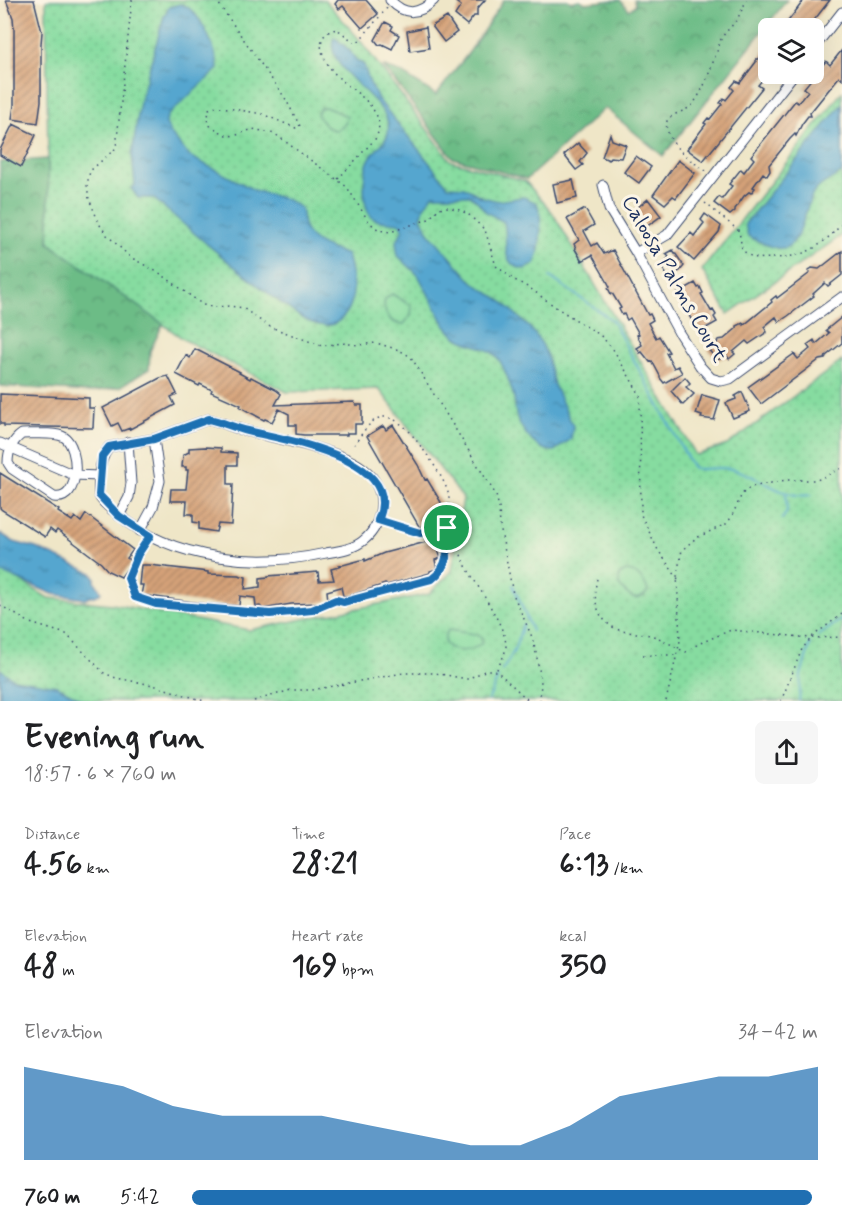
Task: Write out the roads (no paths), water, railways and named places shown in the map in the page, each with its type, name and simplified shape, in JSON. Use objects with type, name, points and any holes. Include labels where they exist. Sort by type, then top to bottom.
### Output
[{"type":"street","points":[[391,0],[398,8],[411,12],[425,9],[434,0]]},
{"type":"street","points":[[824,35],[842,12]]},
{"type":"street","points":[[636,253],[667,235],[786,84]]},
{"type":"street","name":"Caloosa Palms Court","points":[[603,184],[609,209],[636,253],[679,333],[700,366],[711,378],[721,381],[730,379],[842,297]]},
{"type":"street","points":[[209,419],[328,452],[350,460],[364,469],[377,484],[382,499],[381,514],[374,530],[363,542],[346,549],[303,558],[259,560],[213,556],[168,544],[140,531],[119,516],[99,495],[102,456],[109,447],[154,439],[209,419]]},
{"type":"street","points":[[22,434],[60,435],[65,438],[72,447],[74,475],[71,490],[66,496],[54,497],[12,469],[8,462],[11,447],[15,439],[22,434]]},
{"type":"street","points":[[140,531],[153,507],[160,481],[154,439]]},
{"type":"street","points":[[119,516],[129,497],[131,483],[128,442]]},
{"type":"street","points":[[0,443],[74,475],[99,476]]},
{"type":"water","points":[[180,4],[194,13],[201,22],[211,42],[218,69],[167,116],[166,123],[170,133],[189,156],[256,191],[286,199],[301,208],[304,226],[309,236],[324,246],[347,255],[353,282],[352,300],[344,316],[335,323],[320,325],[297,315],[214,250],[153,198],[138,198],[131,188],[135,185],[132,155],[140,102],[164,16],[169,7]]},
{"type":"water","points":[[334,37],[349,50],[356,60],[364,65],[378,99],[448,186],[464,187],[482,197],[498,201],[524,197],[537,203],[541,225],[539,250],[535,264],[524,269],[516,267],[508,257],[504,222],[486,212],[470,195],[433,195],[425,205],[421,218],[430,234],[469,278],[503,302],[532,330],[542,344],[554,385],[573,426],[571,439],[554,451],[542,449],[524,431],[517,418],[511,386],[499,360],[484,348],[456,337],[451,332],[418,275],[398,256],[396,243],[403,229],[401,224],[377,220],[370,214],[364,192],[366,168],[371,157],[385,140],[389,130],[388,123],[383,112],[344,70],[337,59],[333,48]]},
{"type":"water","points":[[842,104],[842,172],[815,191],[797,236],[786,248],[777,248],[748,236],[745,224]]},
{"type":"water","points":[[0,533],[14,542],[36,548],[92,573],[101,591],[100,594],[85,599],[53,594],[0,572]]},
{"type":"water","points":[[0,669],[14,679],[57,686],[85,701],[0,701]]},
{"type":"waterway","points":[[550,277],[612,320],[693,468],[731,469],[781,491],[812,495]]},
{"type":"waterway","points":[[782,519],[787,512],[786,495]]},
{"type":"waterway","points":[[513,585],[532,631]]},
{"type":"waterway","points":[[818,636],[842,619]]},
{"type":"waterway","points":[[502,671],[514,651],[523,624]]},
{"type":"waterway","points":[[799,701],[801,675],[810,644]]},
{"type":"waterway","points":[[488,701],[498,677]]}]
